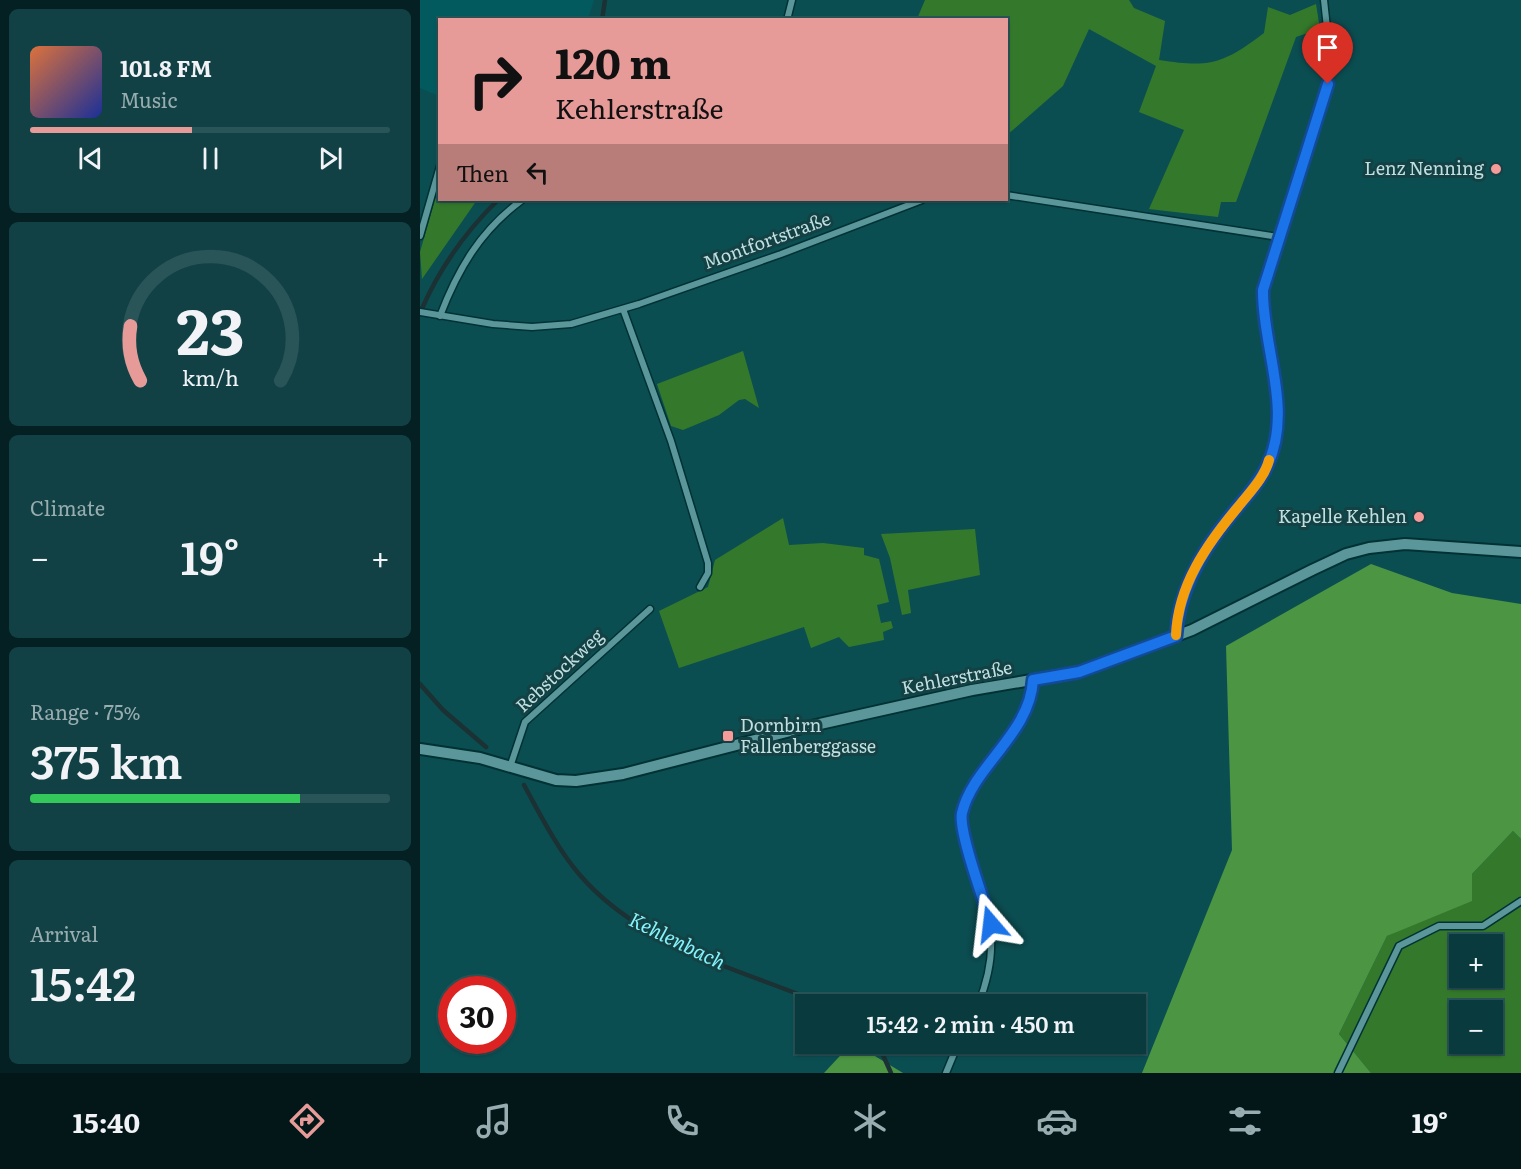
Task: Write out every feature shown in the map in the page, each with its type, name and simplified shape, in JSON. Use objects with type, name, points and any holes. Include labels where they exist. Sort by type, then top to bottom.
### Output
[{"type":"street","points":[[788,18],[792,0]]},
{"type":"street","points":[[1176,636],[1183,596],[1200,558],[1260,478],[1268,465],[1275,441],[1276,391],[1263,306],[1263,290],[1328,84],[1331,66],[1324,0]]},
{"type":"street","points":[[420,236],[438,173]]},
{"type":"street","points":[[1008,195],[1278,237]]},
{"type":"street","points":[[437,315],[456,274],[497,220],[521,201]]},
{"type":"street","name":"Montfortstraße","points":[[420,312],[532,327],[571,324],[623,309],[781,254],[919,201]]},
{"type":"street","points":[[623,309],[671,441],[708,564],[708,573],[700,587]]},
{"type":"street","name":"Kehlerstraße","points":[[420,749],[480,758],[556,780],[576,781],[623,774],[802,728],[972,690],[1079,672],[1176,636],[1347,554],[1369,548],[1405,544],[1521,552]]},
{"type":"street","name":"Rebstockweg","points":[[510,767],[525,722],[650,609]]},
{"type":"street","points":[[982,994],[993,948],[991,924],[968,848],[961,814],[979,778],[1006,744],[1022,716],[1032,692],[1033,680]]},
{"type":"street","points":[[1338,1073],[1399,946],[1439,926],[1483,926],[1521,901]]},
{"type":"street","points":[[946,1073],[954,1054]]},
{"type":"shaded area","points":[[420,0],[594,0],[588,18],[438,18],[438,96],[420,88]]},
{"type":"green space","points":[[925,0],[1129,0],[1134,8],[1165,21],[1159,60],[1191,64],[1226,57],[1264,33],[1268,7],[1290,15],[1316,4],[1320,29],[1296,37],[1236,202],[1221,202],[1218,217],[1149,209],[1184,130],[1139,112],[1156,66],[1089,29],[1063,86],[1008,134],[1008,18],[917,18]]},
{"type":"green space","points":[[438,189],[438,201],[476,201],[422,279],[420,252]]},
{"type":"green space","points":[[743,351],[759,408],[745,399],[739,400],[719,415],[683,430],[671,426],[657,384]]},
{"type":"green space","points":[[783,518],[789,545],[823,543],[864,548],[864,555],[879,559],[889,602],[877,605],[881,623],[891,621],[893,628],[883,632],[884,640],[849,647],[839,637],[811,648],[804,627],[679,668],[659,611],[708,587],[715,560]]},
{"type":"green space","points":[[975,529],[980,575],[908,590],[911,613],[902,615],[890,558],[881,534]]},
{"type":"green space","points":[[1371,564],[1452,593],[1521,604],[1521,839],[1513,831],[1472,874],[1472,901],[1387,936],[1339,1034],[1371,1073],[1142,1073],[1232,850],[1226,646]]},
{"type":"green space","points":[[1513,831],[1521,839],[1521,1073],[1371,1073],[1339,1034],[1387,936],[1414,923],[1472,874]]},
{"type":"green space","points":[[842,1054],[872,1054],[903,1073],[824,1073]]},
{"type":"waterway","points":[[602,18],[605,0]]},
{"type":"waterway","points":[[420,313],[453,253],[474,225],[497,201]]},
{"type":"waterway","name":"Kehlenbach","points":[[420,684],[443,710],[486,747]]},
{"type":"waterway","name":"Kehlenbach","points":[[524,785],[571,864],[602,897],[627,917],[683,948],[798,994]]},
{"type":"waterway","name":"Kehlenbach","points":[[882,1054],[891,1073]]},
{"type":"slow traffic","points":[[1176,635],[1177,619],[1183,596],[1200,558],[1260,478],[1269,460]]},
{"type":"place","name":"Lenz Nenning","points":[[1496,169]]},
{"type":"place","name":"Kapelle Kehlen","points":[[1419,517]]},
{"type":"place","name":"Dornbirn Fallenberggasse","points":[[728,736]]},
{"type":"route","points":[[991,924],[968,848],[961,814],[979,778],[1006,744],[1022,716],[1032,692],[1033,680],[1079,672],[1176,636],[1177,619],[1183,596],[1200,558],[1268,465],[1275,441],[1277,418],[1276,391],[1263,306],[1263,290],[1328,84]]}]
